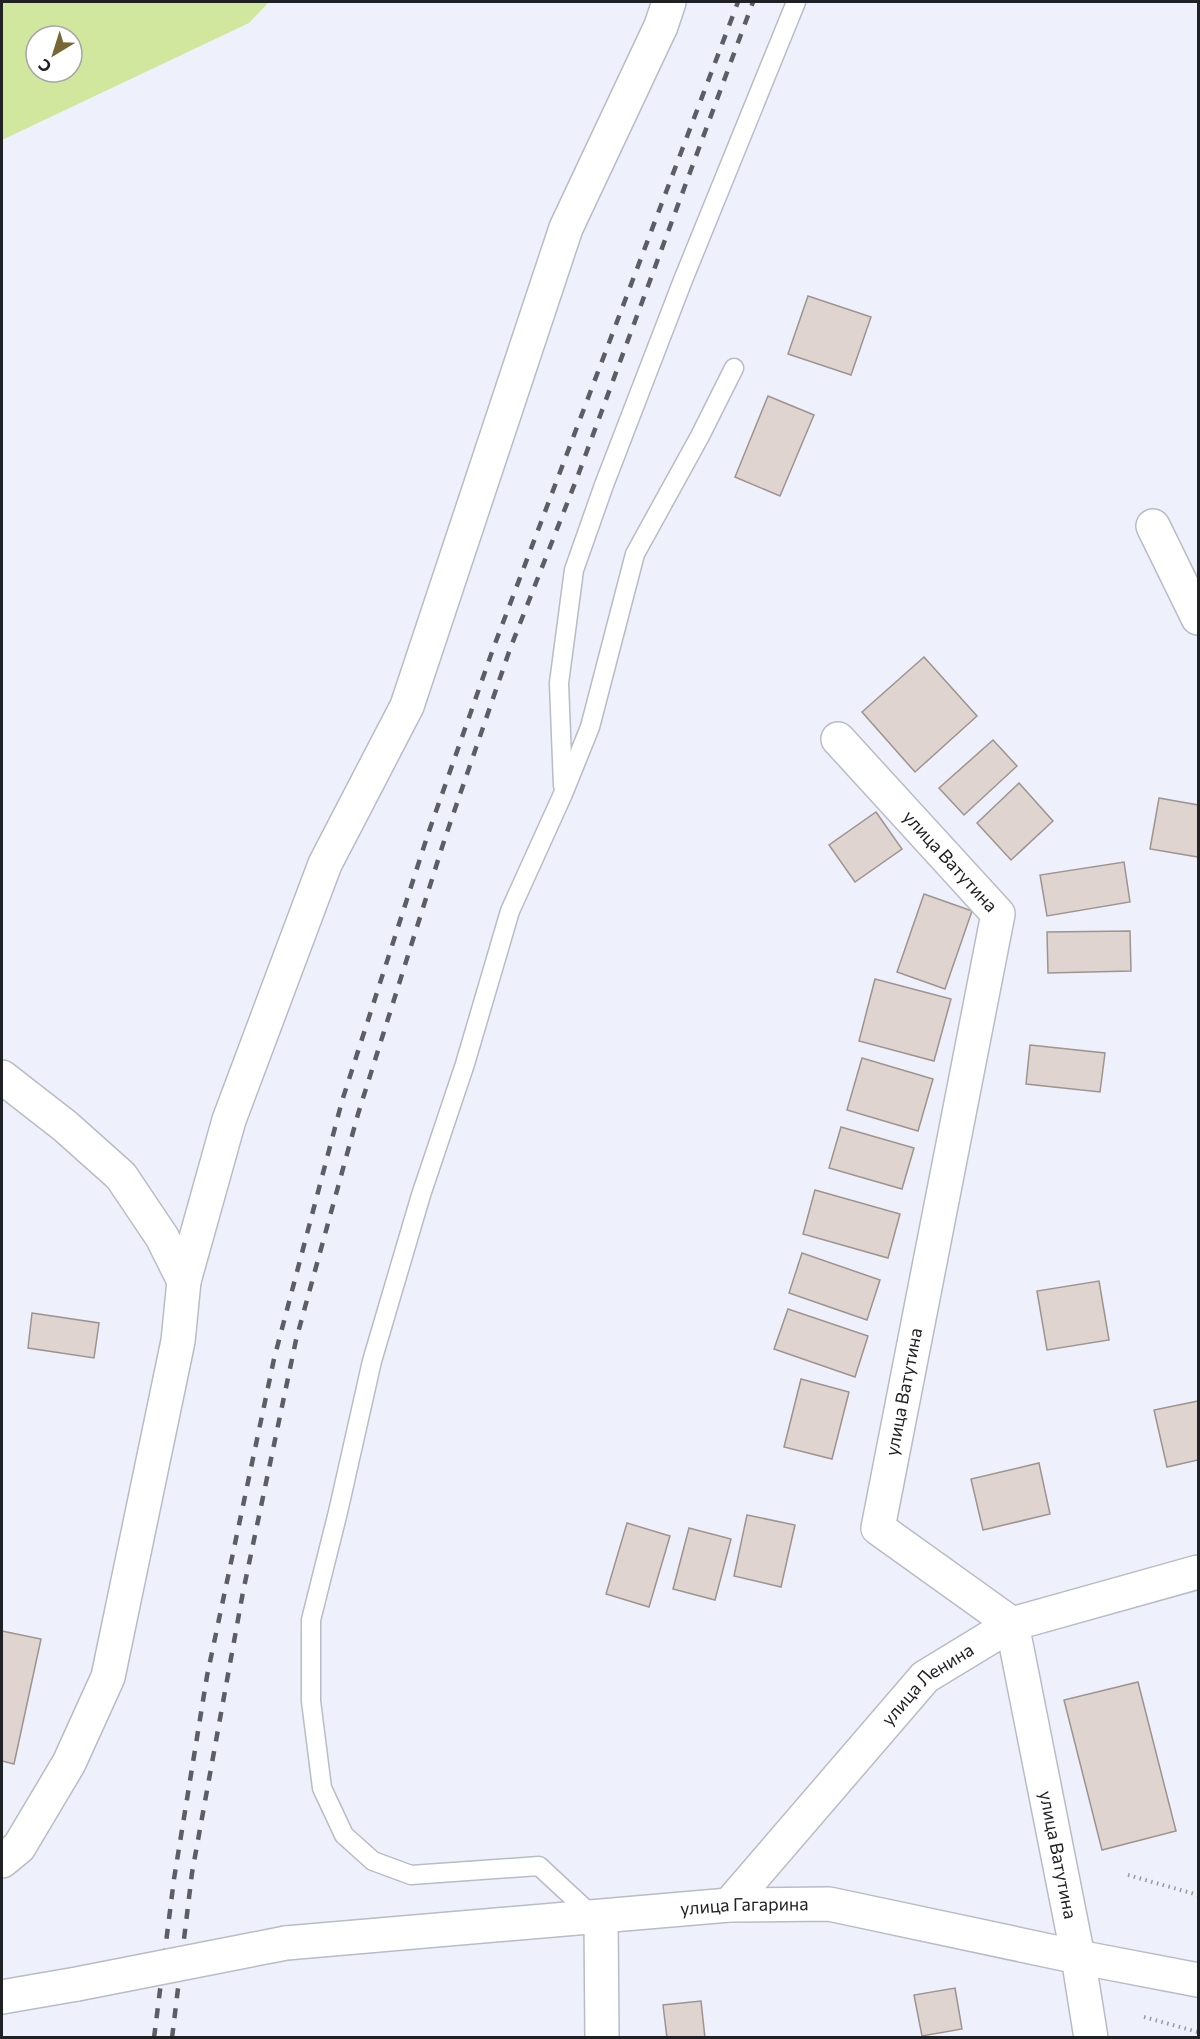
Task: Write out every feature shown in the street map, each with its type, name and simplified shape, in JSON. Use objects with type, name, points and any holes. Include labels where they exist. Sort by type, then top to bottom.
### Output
[{"type":"street","points":[[2,1862],[19,1847],[69,1763],[108,1677],[178,1341],[184,1281],[228,1120],[325,864],[407,706],[566,228],[661,26],[669,2]]},
{"type":"street","points":[[1154,526],[1198,618]]},
{"type":"street","name":"улица Ватутина","points":[[838,739],[998,914],[878,1528],[1012,1624],[1078,1957],[1091,2037]]},
{"type":"street","points":[[2,1077],[66,1126],[121,1176],[162,1237],[184,1281]]},
{"type":"street","name":"улица Ленина","points":[[729,1905],[925,1677],[1012,1624],[1198,1572]]},
{"type":"street","name":"улица Гагарина","points":[[2,1997],[286,1943],[729,1905],[829,1904],[1198,1980]]},
{"type":"street","points":[[598,1918],[602,2037]]},
{"type":"lane","points":[[563,794],[559,683],[574,570],[604,485],[683,280],[796,2]]},
{"type":"lane","points":[[598,1918],[539,1866],[411,1875],[373,1861],[344,1835],[322,1788],[311,1701],[310,1620],[338,1512],[372,1361],[421,1195],[465,1064],[510,911],[563,794],[590,727],[635,554],[700,436],[734,368]]},
{"type":"path","points":[[1128,1875],[1198,1895]]},
{"type":"path","points":[[1144,2017],[1198,2032]]},
{"type":"green space","points":[[2,2],[269,2],[249,23],[2,140]]},
{"type":"building","points":[[808,296],[871,317],[851,375],[788,354]]},
{"type":"building","points":[[768,396],[814,415],[780,496],[735,477]]},
{"type":"building","points":[[924,657],[977,716],[915,772],[862,712]]},
{"type":"building","points":[[993,740],[1017,766],[964,815],[939,788]]},
{"type":"building","points":[[1019,783],[1053,821],[1011,860],[977,823]]},
{"type":"building","points":[[1159,798],[1198,805],[1198,857],[1150,849]]},
{"type":"building","points":[[876,812],[902,849],[855,882],[829,845]]},
{"type":"building","points":[[1124,862],[1130,902],[1047,916],[1040,875]]},
{"type":"building","points":[[924,894],[972,911],[945,989],[897,972]]},
{"type":"building","points":[[1130,931],[1131,971],[1048,973],[1047,932]]},
{"type":"building","points":[[875,979],[951,999],[934,1061],[859,1041]]},
{"type":"building","points":[[1030,1045],[1105,1053],[1100,1092],[1026,1084]]},
{"type":"building","points":[[862,1058],[933,1079],[918,1131],[847,1110]]},
{"type":"building","points":[[841,1127],[914,1148],[902,1189],[829,1168]]},
{"type":"building","points":[[815,1190],[900,1214],[888,1258],[803,1234]]},
{"type":"building","points":[[802,1253],[880,1280],[867,1320],[789,1293]]},
{"type":"building","points":[[1099,1281],[1109,1340],[1047,1350],[1037,1291]]},
{"type":"building","points":[[788,1309],[868,1336],[855,1377],[774,1349]]},
{"type":"building","points":[[32,1313],[99,1323],[94,1358],[28,1348]]},
{"type":"building","points":[[801,1379],[849,1392],[832,1459],[784,1447]]},
{"type":"building","points":[[1198,1401],[1198,1460],[1167,1467],[1154,1410]]},
{"type":"building","points":[[1039,1463],[1050,1514],[983,1530],[971,1479]]},
{"type":"building","points":[[747,1515],[795,1525],[781,1587],[734,1576]]},
{"type":"building","points":[[627,1523],[670,1536],[649,1607],[606,1594]]},
{"type":"building","points":[[689,1528],[731,1539],[715,1600],[673,1589]]},
{"type":"building","points":[[2,1631],[41,1639],[14,1764],[2,1761]]},
{"type":"building","points":[[1138,1682],[1176,1831],[1102,1850],[1064,1700]]},
{"type":"building","points":[[955,1988],[962,2029],[922,2036],[914,1995]]},
{"type":"building","points":[[701,2001],[705,2038],[667,2038],[663,2005]]},
{"type":"railway","points":[[154,2038],[174,1879],[207,1676],[274,1359],[342,1101],[428,834],[493,649],[738,2]]},
{"type":"railway","points":[[172,2038],[192,1873],[243,1592],[296,1340],[358,1114],[445,838],[510,649],[577,478],[753,2]]}]
